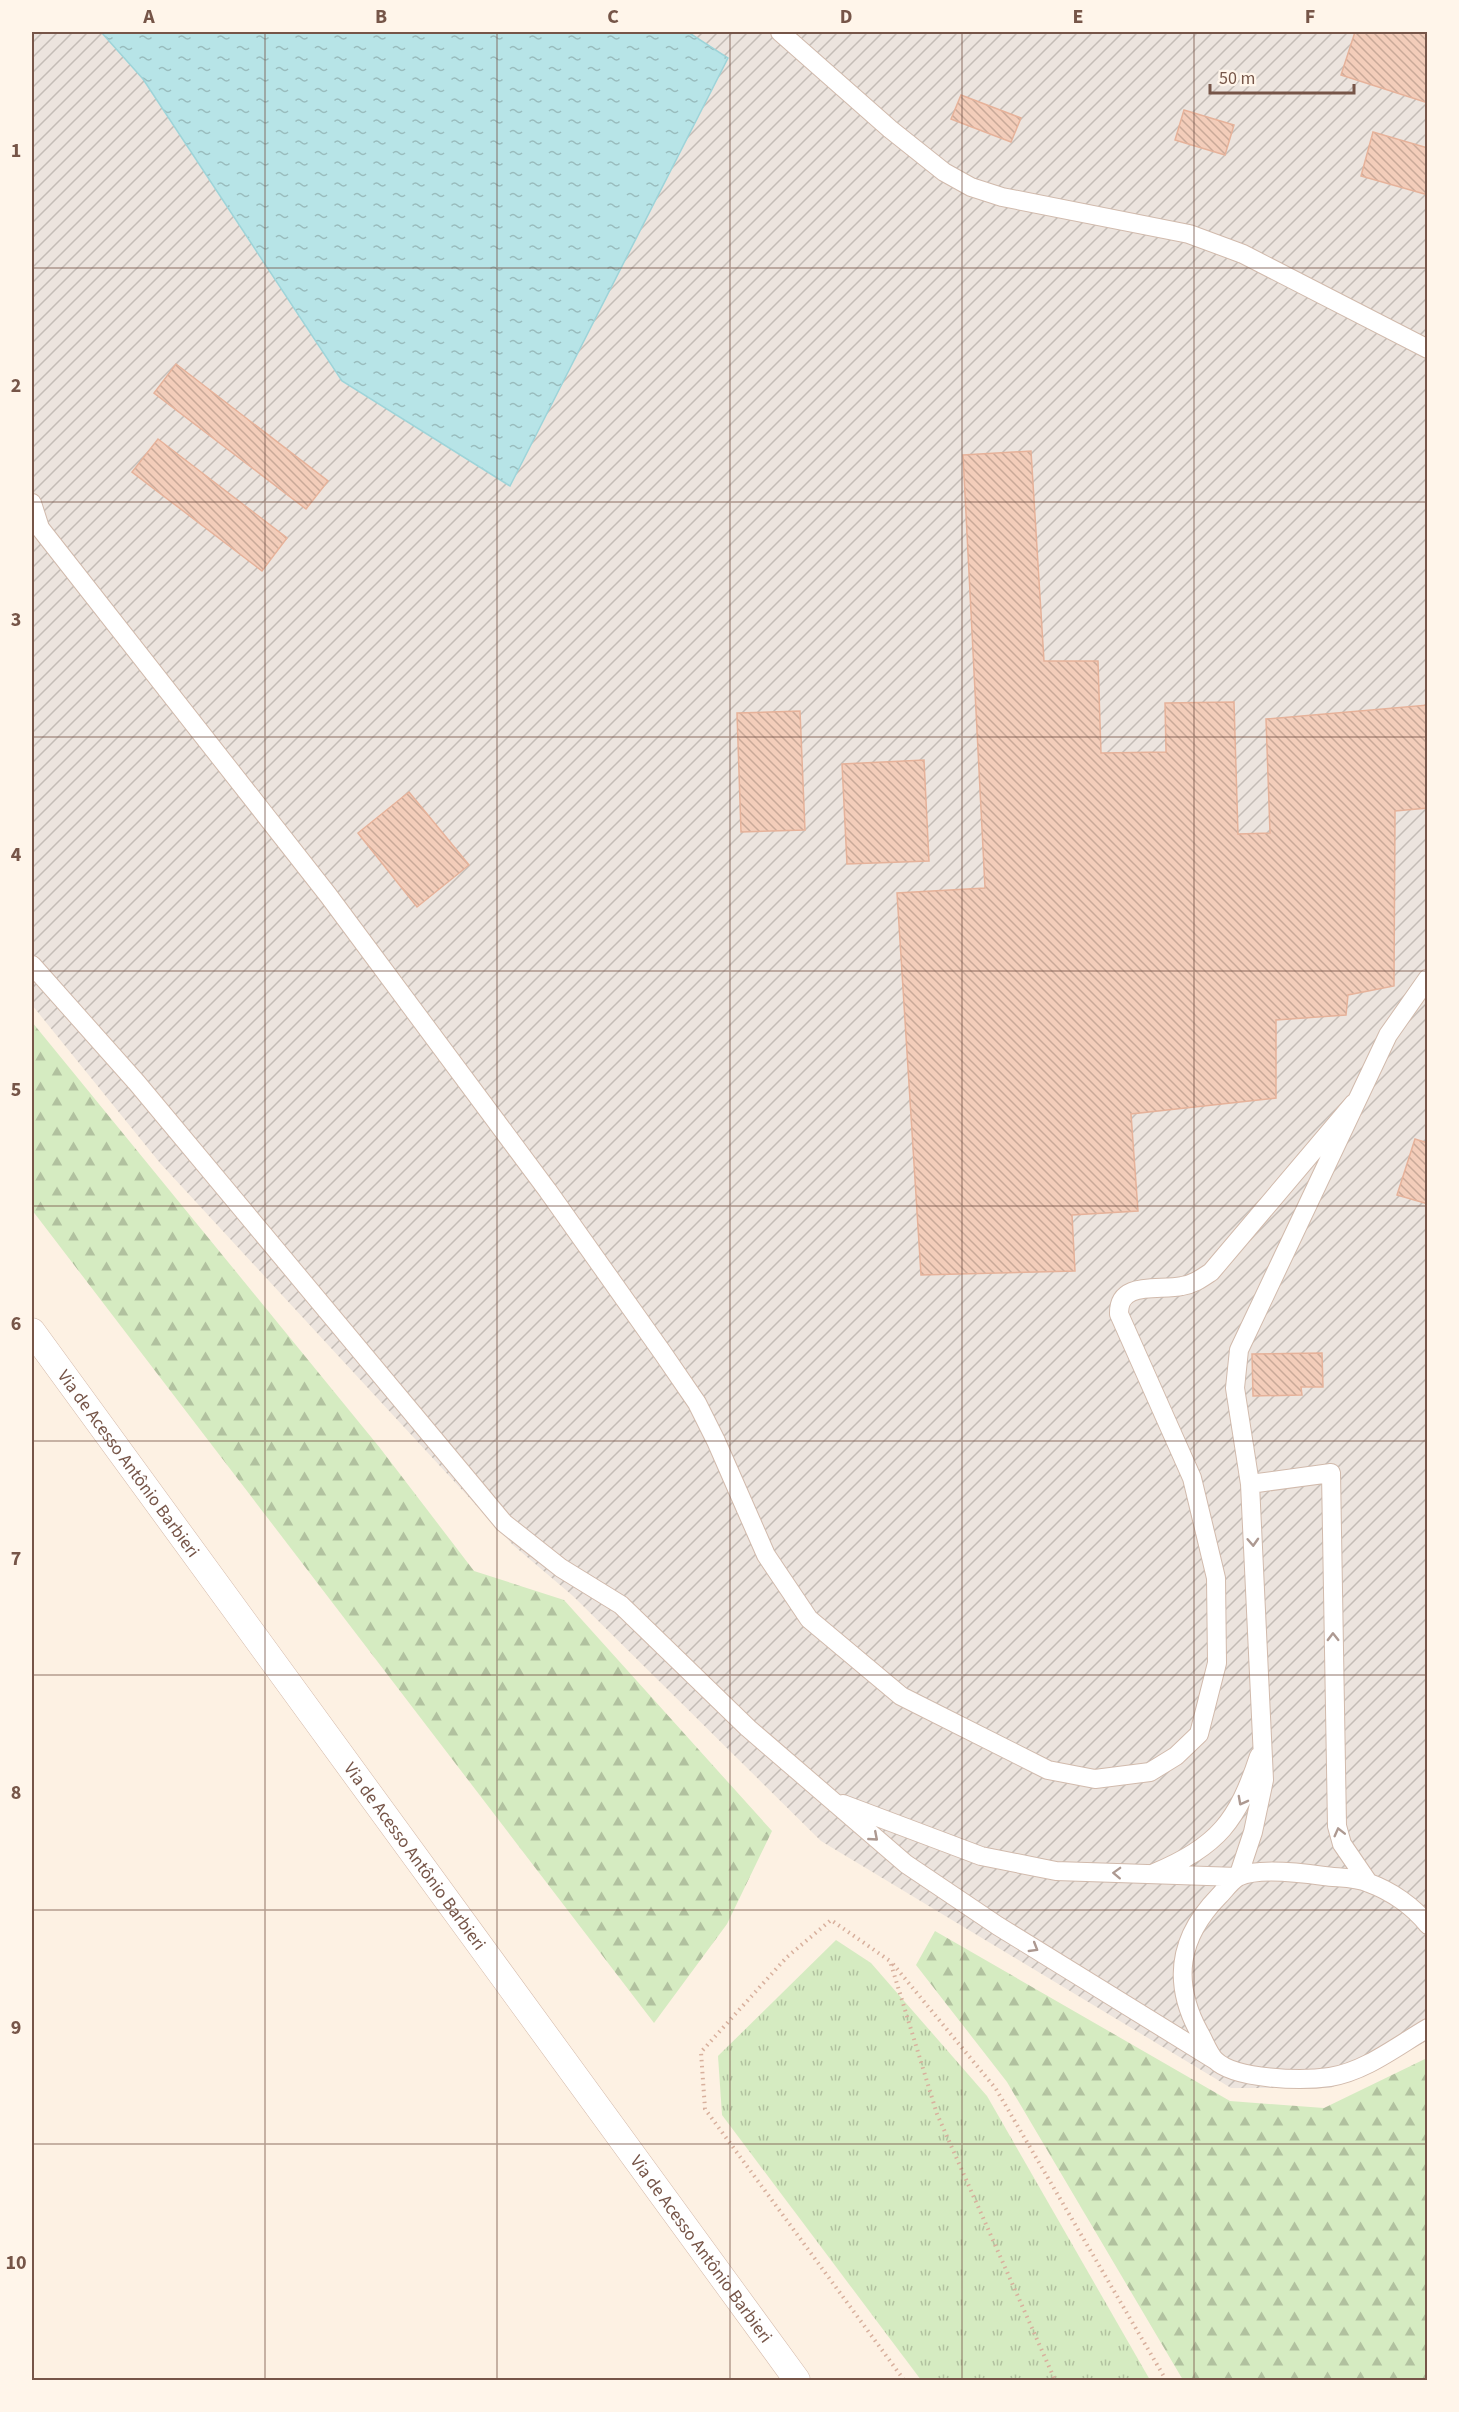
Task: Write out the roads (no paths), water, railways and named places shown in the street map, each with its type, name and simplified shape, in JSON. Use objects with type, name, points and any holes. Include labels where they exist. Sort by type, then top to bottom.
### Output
[{"type":"main road","name":"Via de Acesso Antônio Barbieri","points":[[32,1331],[797,2380]]},
{"type":"street","points":[[780,32],[890,129],[944,172],[971,187],[1002,197],[1189,234],[1242,254],[1428,349]]},
{"type":"street","points":[[32,503],[36,526],[328,895],[548,1191],[662,1352],[697,1403],[766,1556],[809,1619],[901,1696],[1022,1759],[1048,1770],[1095,1779],[1150,1772],[1176,1756],[1199,1734],[1217,1663],[1215,1578],[1192,1478],[1119,1314],[1119,1306],[1125,1294],[1135,1290],[1181,1287],[1196,1282],[1211,1272],[1354,1103]]},
{"type":"street","points":[[32,965],[137,1083],[504,1523],[561,1568],[621,1605],[748,1728],[906,1864],[998,1926],[1226,2067],[1257,2076],[1331,2077],[1383,2056],[1426,2027]]},
{"type":"street","points":[[1215,2060],[1187,2010],[1182,1991],[1181,1966],[1198,1921],[1238,1877],[1262,1791],[1250,1484],[1235,1388],[1239,1350],[1388,1035],[1428,978]]},
{"type":"street","points":[[1250,1484],[1331,1473],[1337,1826],[1342,1844],[1368,1882]]},
{"type":"street","points":[[1150,1875],[1191,1857],[1219,1835],[1249,1788],[1262,1746]]},
{"type":"street","points":[[830,1799],[981,1857],[1056,1871],[1238,1877],[1263,1872],[1307,1874],[1368,1882],[1421,1911],[1428,1925]]},
{"type":"water","points":[[101,32],[688,32],[728,58],[510,486],[342,381],[143,79]]}]
